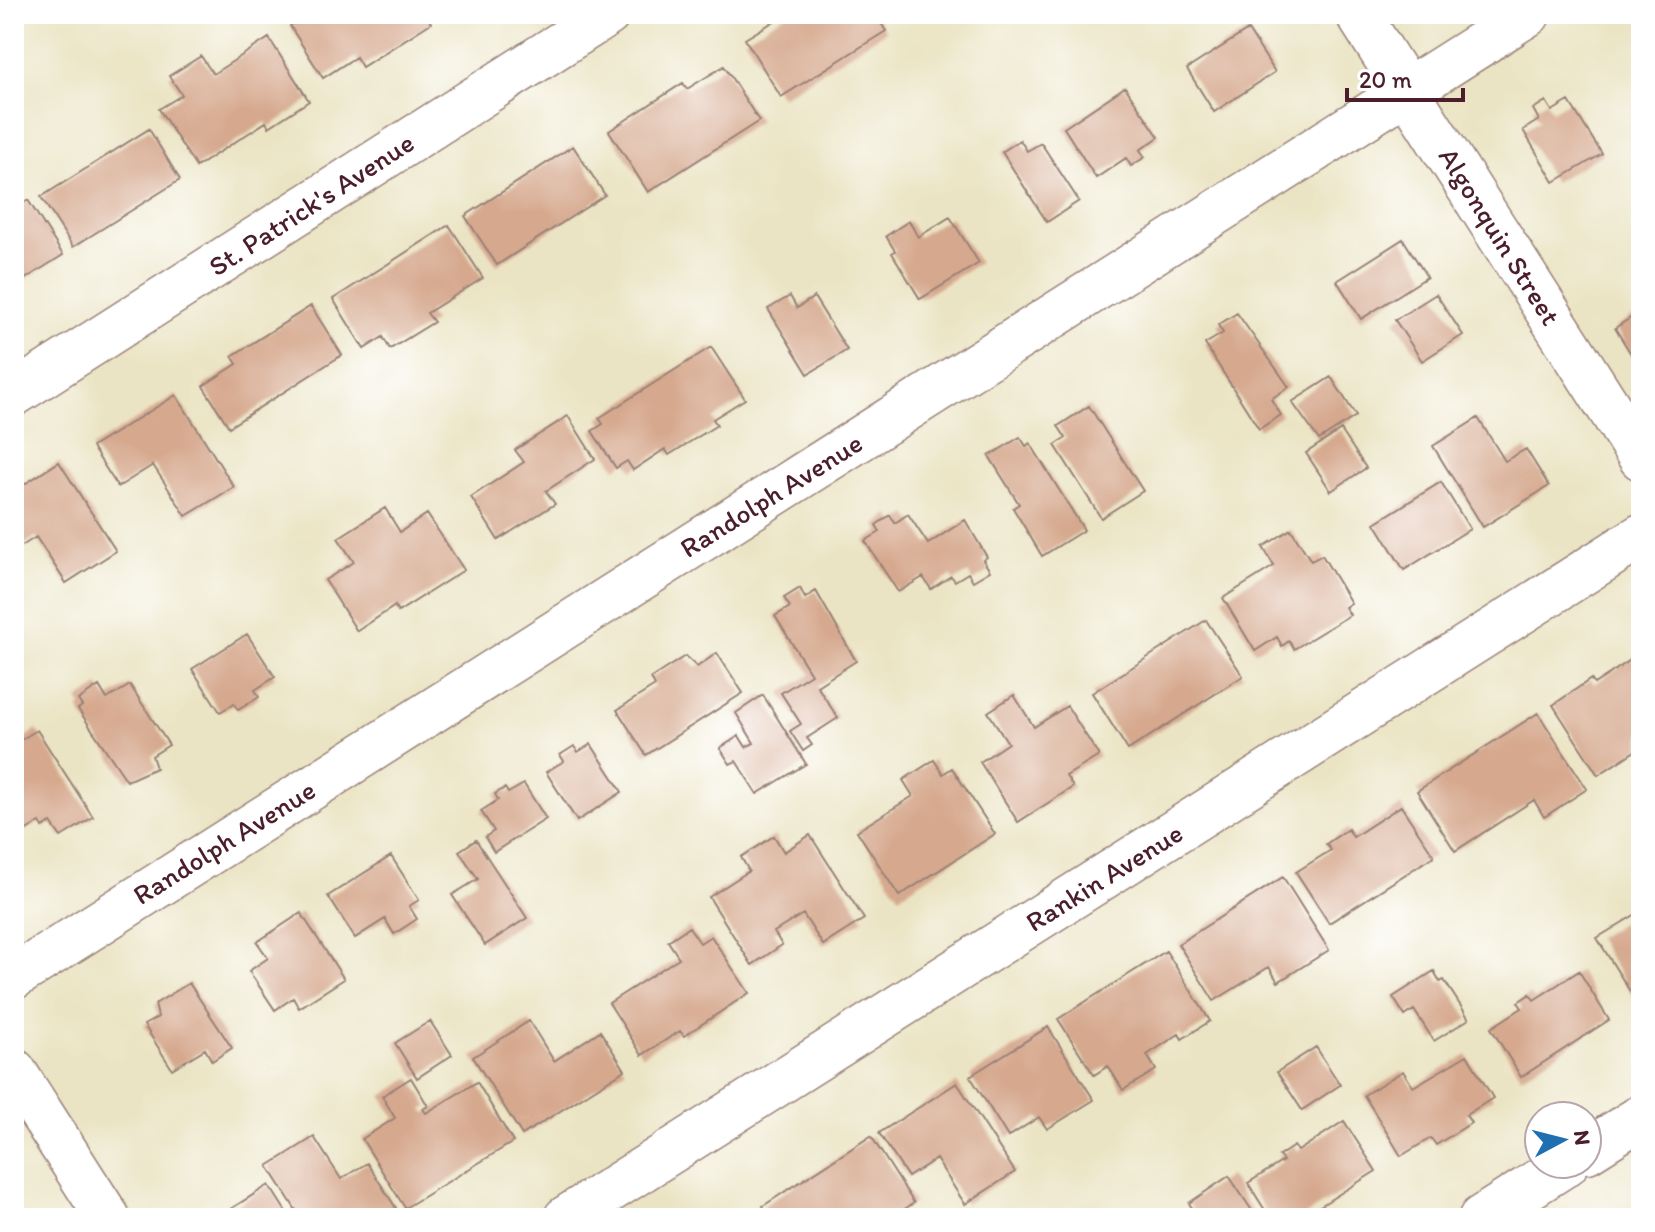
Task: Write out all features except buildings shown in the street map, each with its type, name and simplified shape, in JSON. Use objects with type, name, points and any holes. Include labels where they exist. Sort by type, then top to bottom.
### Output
[{"type":"street","name":"St. Patrick's Avenue","points":[[14,394],[608,14]]},
{"type":"street","name":"Algonquin Street","points":[[1358,14],[1641,458]]},
{"type":"street","name":"Randolph Avenue","points":[[14,977],[1528,14]]},
{"type":"street","name":"Rankin Avenue","points":[[566,1218],[1641,536]]},
{"type":"street","points":[[14,1071],[108,1218]]},
{"type":"street","points":[[1603,1141],[1641,1117]]},
{"type":"street","points":[[1481,1218],[1541,1180]]}]
